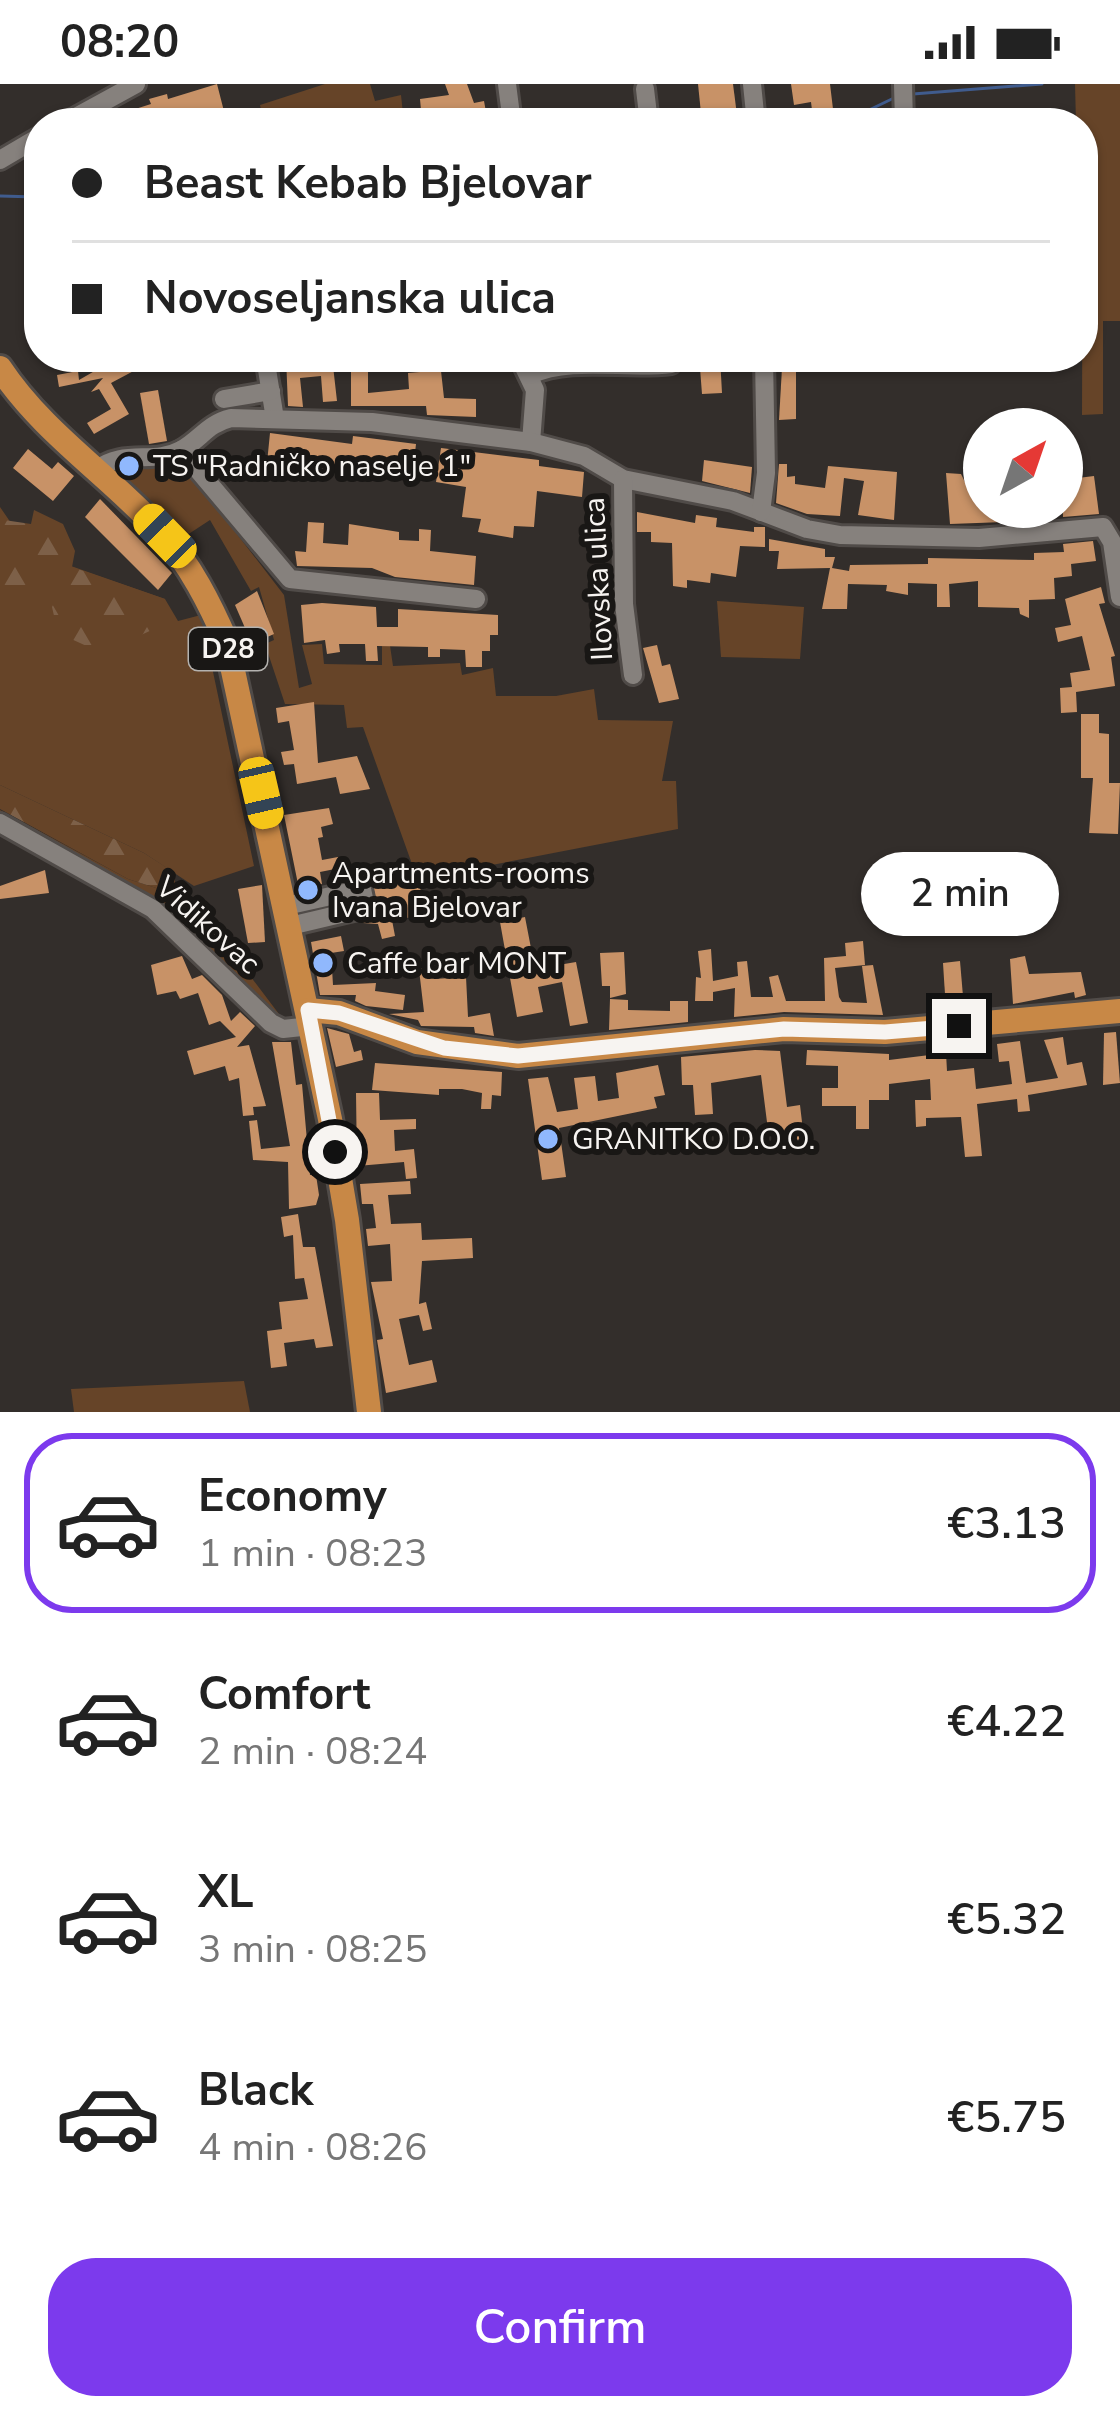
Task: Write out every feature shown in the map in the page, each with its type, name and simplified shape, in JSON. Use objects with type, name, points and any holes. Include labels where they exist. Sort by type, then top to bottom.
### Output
[{"type":"main road","name":"D28","points":[[0,368],[41,420],[165,536],[211,606],[227,643],[288,916],[347,1220],[369,1412]]},
{"type":"main road","points":[[309,1018],[339,1013],[444,1048],[518,1056],[784,1029],[885,1032],[1120,1011]]},
{"type":"street","points":[[96,108],[136,84]]},
{"type":"street","points":[[645,89],[648,108]]},
{"type":"street","points":[[268,372],[275,419]]},
{"type":"street","points":[[526,372],[537,414],[532,442]]},
{"type":"street","points":[[761,512],[766,473],[764,372]]},
{"type":"street","points":[[224,399],[271,391]]},
{"type":"street","points":[[96,470],[126,454],[182,450],[213,422],[372,422],[532,442],[584,456],[623,479],[761,512],[807,529],[846,535],[980,538],[1103,527],[1112,542],[1120,597]]},
{"type":"street","points":[[182,450],[290,579],[476,599]]},
{"type":"street","name":"Ilovska ulica","points":[[623,479],[624,604],[633,675]]},
{"type":"street","name":"Vidikovac","points":[[0,823],[153,909],[272,1023],[283,1029],[309,1018]]},
{"type":"green space","points":[[325,84],[370,84],[375,101],[401,95],[402,108],[261,108]]},
{"type":"green space","points":[[1075,84],[1120,84],[1120,321],[1103,321],[1103,414],[1083,415],[1082,372],[1098,372],[1098,108],[1076,108]]},
{"type":"green space","points":[[180,460],[284,595],[299,688],[312,684],[302,645],[322,644],[324,664],[382,665],[382,634],[388,632],[393,666],[460,663],[462,675],[493,668],[496,696],[556,696],[594,689],[598,720],[673,721],[662,781],[676,781],[678,829],[424,878],[412,864],[363,727],[347,728],[344,705],[285,704],[265,644],[274,640],[259,587],[251,591],[210,520],[181,539],[111,468]]},
{"type":"green space","points":[[0,507],[31,552],[165,599],[178,621],[201,615],[254,866],[194,886],[144,853],[0,785]]},
{"type":"green space","points":[[34,510],[63,524],[75,551],[72,567],[165,599],[152,618],[154,629],[102,653],[58,633],[52,607],[62,588],[44,581],[36,591],[25,586],[23,596],[0,607],[4,520],[31,524]]},
{"type":"green space","points":[[717,601],[804,607],[800,659],[721,657]]},
{"type":"green space","points":[[0,785],[144,853],[175,873],[175,894],[128,879],[0,809]]},
{"type":"green space","points":[[0,810],[128,879],[169,892],[177,913],[212,948],[235,956],[282,1018],[283,1029],[153,909],[0,823]]},
{"type":"green space","points":[[244,1381],[250,1412],[74,1412],[71,1389]]},
{"type":"building","points":[[217,84],[223,108],[138,108],[151,104],[149,99],[167,94],[168,99]]},
{"type":"building","points":[[445,84],[467,84],[474,103],[484,101],[485,108],[421,108],[420,99],[449,95]]},
{"type":"building","points":[[698,84],[733,84],[736,108],[700,108]]},
{"type":"building","points":[[791,84],[830,84],[833,108],[812,108],[811,102],[794,105]]},
{"type":"building","points":[[78,372],[79,380],[93,372],[132,372],[111,383],[129,414],[94,434],[87,423],[111,409],[99,389],[91,392],[103,378],[59,387],[57,375]]},
{"type":"building","points":[[287,372],[334,372],[337,401],[323,402],[321,376],[300,378],[303,407],[288,406]]},
{"type":"building","points":[[351,372],[368,372],[368,393],[409,389],[408,373],[441,372],[444,398],[476,399],[476,417],[427,415],[426,406],[351,406]]},
{"type":"building","points":[[700,372],[721,372],[722,393],[702,394]]},
{"type":"building","points":[[782,372],[796,372],[796,419],[779,420]]},
{"type":"building","points":[[158,390],[167,441],[149,444],[140,393]]},
{"type":"building","points":[[270,433],[352,444],[353,436],[416,444],[412,480],[302,464],[285,465],[284,476],[266,473]]},
{"type":"building","points":[[441,448],[539,460],[539,466],[584,472],[582,497],[537,491],[534,527],[514,526],[513,538],[478,532],[481,519],[462,517],[466,487],[436,482]]},
{"type":"building","points":[[28,449],[52,469],[58,462],[74,476],[53,501],[13,468]]},
{"type":"building","points":[[704,460],[752,467],[750,493],[702,481]]},
{"type":"building","points":[[779,464],[787,464],[787,477],[795,476],[795,484],[825,488],[828,466],[897,472],[894,520],[858,515],[864,481],[844,478],[840,516],[807,514],[776,503]]},
{"type":"building","points":[[946,473],[961,474],[963,524],[950,524]]},
{"type":"building","points":[[1094,476],[1099,514],[1083,515],[1083,477]]},
{"type":"building","points":[[100,499],[172,573],[158,590],[85,517]]},
{"type":"building","points":[[637,512],[695,523],[696,515],[717,518],[716,527],[754,532],[754,527],[765,527],[765,547],[740,546],[736,577],[711,573],[710,583],[687,580],[687,588],[673,586],[672,543],[651,542],[651,532],[637,532]]},
{"type":"building","points":[[308,522],[324,523],[323,543],[348,545],[349,524],[399,532],[399,540],[419,541],[419,529],[431,530],[430,551],[476,556],[474,585],[395,577],[372,568],[297,566],[295,551],[306,552]]},
{"type":"building","points":[[769,539],[825,549],[825,557],[835,557],[832,568],[849,571],[850,565],[928,564],[928,558],[1034,560],[1034,553],[1064,552],[1063,544],[1093,541],[1096,561],[1071,564],[1072,576],[1054,578],[1055,599],[1029,600],[1029,618],[1019,608],[978,607],[978,581],[949,584],[950,607],[937,607],[937,584],[908,583],[908,595],[886,591],[887,585],[848,584],[847,609],[822,609],[830,568],[777,569],[779,551],[769,551]]},
{"type":"building","points":[[1101,587],[1105,603],[1099,604],[1115,656],[1111,657],[1115,686],[1076,692],[1077,712],[1061,713],[1060,688],[1072,687],[1070,673],[1090,670],[1082,636],[1058,642],[1055,628],[1071,625],[1065,599]]},
{"type":"building","points":[[257,591],[274,634],[252,644],[235,605]]},
{"type":"building","points":[[301,605],[376,607],[377,627],[398,627],[398,609],[498,615],[498,635],[490,635],[490,651],[482,651],[482,667],[466,667],[465,650],[440,649],[440,657],[428,657],[428,647],[377,646],[378,661],[366,661],[365,644],[339,644],[340,652],[327,654],[325,640],[304,643]]},
{"type":"building","points":[[657,645],[662,666],[670,664],[679,699],[659,703],[643,648]]},
{"type":"building","points":[[314,702],[318,763],[357,756],[370,789],[340,794],[336,777],[297,784],[294,764],[284,765],[281,752],[294,750],[289,721],[278,723],[276,708]]},
{"type":"building","points":[[1081,714],[1099,714],[1099,733],[1109,734],[1109,783],[1120,783],[1118,834],[1089,833],[1093,778],[1081,778]]},
{"type":"building","points":[[329,808],[333,824],[321,827],[323,837],[318,838],[322,860],[338,857],[340,868],[320,872],[322,884],[299,889],[284,815]]},
{"type":"building","points":[[404,864],[409,889],[420,887],[425,915],[392,920],[395,936],[382,939],[378,924],[363,923],[379,911],[369,870]]},
{"type":"building","points":[[45,870],[49,893],[0,899],[0,886]]},
{"type":"building","points":[[262,885],[265,942],[248,943],[238,889]]},
{"type":"building","points":[[525,917],[535,969],[576,962],[588,1023],[570,1026],[562,982],[538,987],[543,1012],[517,1017],[500,922]]},
{"type":"building","points":[[341,936],[344,951],[331,953],[333,985],[376,983],[375,991],[405,995],[403,1010],[366,1006],[355,1001],[356,995],[320,995],[311,942]]},
{"type":"building","points":[[863,941],[865,965],[835,968],[839,997],[842,1002],[867,1003],[862,966],[873,965],[883,1015],[784,1012],[734,1017],[735,988],[713,992],[713,1001],[695,1001],[696,977],[701,978],[698,951],[711,949],[713,981],[738,976],[737,962],[747,961],[751,997],[773,997],[769,977],[778,975],[786,1001],[825,1001],[824,958],[846,956],[845,943]]},
{"type":"building","points":[[624,952],[626,994],[610,998],[610,986],[602,986],[600,953]]},
{"type":"building","points":[[182,956],[192,979],[202,975],[222,995],[231,1021],[240,1012],[255,1026],[237,1047],[249,1045],[266,1106],[253,1107],[254,1115],[243,1116],[239,1078],[229,1081],[225,1066],[194,1075],[187,1051],[236,1037],[220,1021],[209,1025],[198,993],[180,999],[176,991],[157,995],[151,965]]},
{"type":"building","points":[[1025,956],[1029,974],[1081,972],[1086,995],[1075,998],[1074,992],[1013,1004],[1010,959]]},
{"type":"building","points":[[432,959],[434,979],[466,977],[468,1017],[490,1013],[494,1036],[475,1033],[474,1027],[421,1026],[418,1020],[389,1014],[424,1012],[418,961]]},
{"type":"building","points":[[960,961],[964,1008],[946,1010],[943,963]]},
{"type":"building","points":[[610,999],[628,1000],[628,1010],[670,1011],[670,1001],[688,1001],[688,1022],[609,1030]]},
{"type":"building","points":[[327,1028],[349,1034],[354,1052],[361,1050],[363,1060],[336,1067]]},
{"type":"building","points":[[1116,1032],[1120,1083],[1103,1085],[1104,1033]]},
{"type":"building","points":[[1063,1037],[1067,1065],[1082,1062],[1087,1085],[1028,1095],[1030,1111],[1018,1112],[1017,1099],[977,1104],[982,1156],[965,1157],[961,1117],[926,1118],[926,1126],[916,1127],[915,1100],[931,1100],[930,1079],[889,1084],[889,1100],[869,1100],[869,1129],[856,1129],[856,1106],[822,1106],[822,1088],[838,1088],[838,1066],[806,1065],[807,1050],[889,1054],[889,1060],[946,1053],[947,1071],[974,1068],[976,1089],[1012,1084],[1009,1061],[999,1062],[997,1044],[1020,1041],[1026,1083],[1058,1078],[1044,1040]]},
{"type":"building","points":[[272,1042],[291,1042],[296,1085],[302,1084],[310,1175],[316,1175],[316,1205],[289,1209],[288,1162],[253,1160],[249,1121],[257,1120],[261,1149],[290,1146]]},
{"type":"building","points":[[780,1051],[787,1107],[800,1105],[804,1139],[782,1141],[781,1128],[768,1130],[761,1075],[711,1083],[713,1114],[695,1115],[693,1085],[682,1085],[681,1057]]},
{"type":"building","points":[[375,1063],[502,1072],[501,1096],[492,1095],[491,1109],[481,1109],[482,1093],[462,1089],[439,1089],[439,1095],[372,1090]]},
{"type":"building","points":[[658,1065],[665,1095],[654,1097],[657,1108],[559,1128],[566,1177],[542,1180],[528,1079],[548,1077],[557,1112],[578,1109],[574,1078],[595,1076],[598,1101],[619,1098],[616,1073]]},
{"type":"building","points":[[356,1093],[379,1093],[380,1120],[416,1119],[416,1129],[394,1130],[395,1151],[414,1149],[417,1178],[406,1179],[404,1162],[357,1166]]},
{"type":"building","points":[[410,1181],[411,1194],[388,1195],[391,1224],[421,1223],[422,1240],[472,1238],[473,1258],[422,1261],[419,1304],[426,1302],[432,1329],[423,1331],[419,1315],[399,1319],[409,1365],[432,1360],[437,1382],[386,1393],[377,1340],[383,1339],[371,1282],[392,1281],[390,1244],[368,1246],[366,1229],[376,1228],[373,1204],[362,1204],[360,1184]]},
{"type":"building","points":[[298,1214],[303,1247],[315,1247],[333,1346],[316,1348],[314,1339],[284,1343],[287,1366],[271,1368],[267,1331],[282,1329],[279,1302],[308,1299],[304,1278],[295,1279],[293,1235],[284,1237],[281,1217]]},
{"type":"waterway","points":[[913,94],[1042,84]]},
{"type":"waterway","points":[[873,108],[896,97]]},
{"type":"waterway","points":[[0,196],[24,197]]},
{"type":"place","name":"TS \"Radničko naselje 1\"","points":[[129,466]]},
{"type":"place","name":"Apartments-rooms Ivana Bjelovar","points":[[308,890]]},
{"type":"place","name":"Caffe bar MONT","points":[[323,963]]},
{"type":"place","name":"GRANITKO D.O.O.","points":[[548,1139]]},
{"type":"route","points":[[335,1152],[308,1010],[339,1013],[389,1034],[444,1048],[518,1056],[784,1029],[885,1032],[959,1026]]}]
